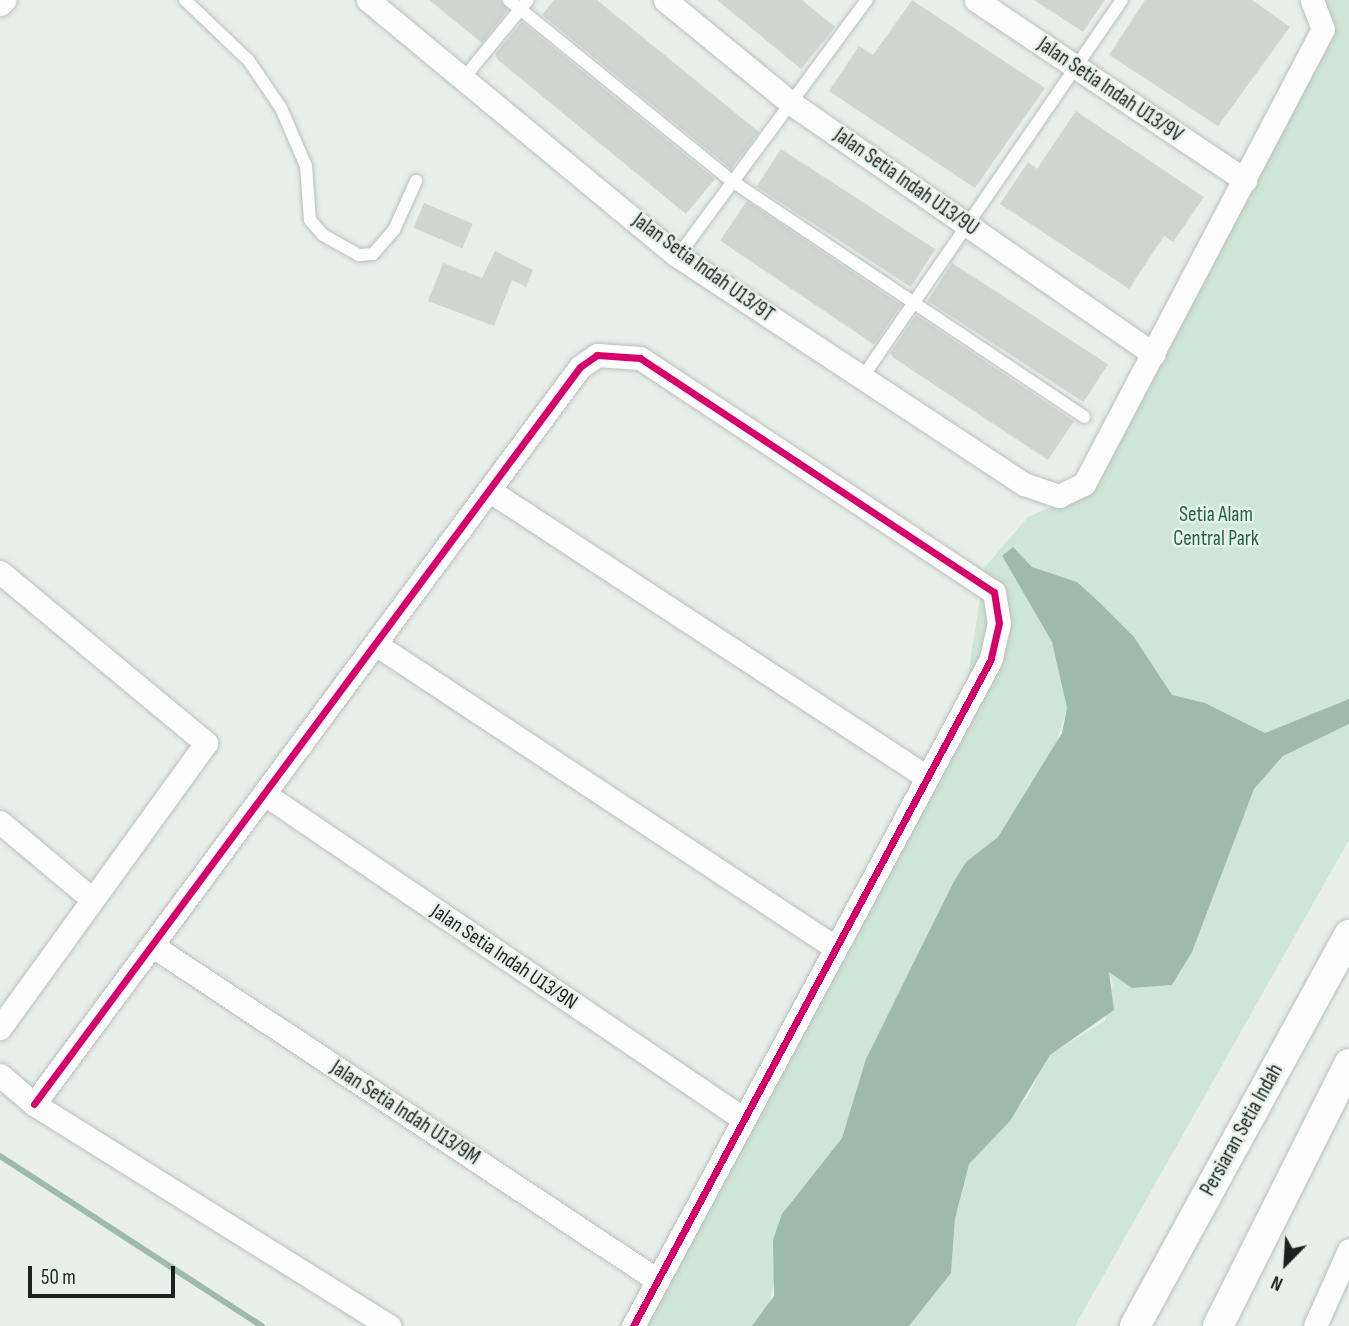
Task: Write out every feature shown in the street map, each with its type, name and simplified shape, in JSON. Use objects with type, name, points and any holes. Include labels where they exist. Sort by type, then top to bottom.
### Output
[{"type":"street","points":[[0,4],[4,0]]},
{"type":"street","name":"Jalan Setia Indah U13/9T","points":[[368,0],[678,256],[1024,484],[1059,496],[1084,484],[1324,29],[1312,0]]},
{"type":"street","name":"Jalan Setia Indah U13/9U","points":[[665,0],[791,103],[1154,354]]},
{"type":"street","name":"Jalan Setia Indah U13/9V","points":[[976,0],[1245,180]]},
{"type":"street","points":[[34,1104],[266,795],[580,367],[597,355],[640,358],[994,592],[999,623],[991,659],[833,946],[633,1326]]},
{"type":"street","points":[[490,491],[925,776]]},
{"type":"street","points":[[0,572],[206,743],[0,1028]]},
{"type":"street","points":[[377,645],[833,946]]},
{"type":"street","name":"Jalan Setia Indah U13/9N","points":[[266,795],[742,1118]]},
{"type":"street","points":[[0,822],[92,899]]},
{"type":"street","name":"Persiaran Setia Indah","points":[[1135,1326],[1349,935]]},
{"type":"street","name":"Jalan Setia Indah U13/9M","points":[[153,946],[657,1280]]},
{"type":"street","points":[[1218,1326],[1349,1064]]},
{"type":"street","points":[[0,1075],[34,1104],[388,1326]]},
{"type":"street","points":[[1315,1326],[1349,1250]]},
{"type":"lane","points":[[185,0],[249,61],[281,108],[306,166],[310,220],[323,235],[359,255],[373,254],[394,230],[416,181]]},
{"type":"lane","points":[[509,0],[524,5],[732,181],[1084,417]]},
{"type":"lane","points":[[678,256],[867,0]]},
{"type":"lane","points":[[862,378],[1122,0]]},
{"type":"lane","points":[[463,79],[524,5]]},
{"type":"green space","name":"Setia Alam Central Park","points":[[1315,0],[1349,0],[1349,699],[1265,733],[1172,695],[1097,600],[1077,582],[1032,567],[1012,547],[1002,557],[1052,642],[1067,708],[1054,751],[998,837],[966,862],[953,883],[879,1034],[842,1138],[792,1201],[768,1310],[752,1326],[644,1326],[960,726],[985,567],[1028,517],[1074,497],[1327,29]]},
{"type":"green space","points":[[1349,724],[1349,840],[1075,1326],[909,1326],[951,1273],[955,1219],[969,1164],[1027,1097],[1049,1055],[1105,1021],[1113,983],[1108,971],[1132,988],[1172,985],[1192,952],[1254,789],[1283,756]]},
{"type":"shaded area","points":[[1013,547],[1032,567],[1077,582],[1097,600],[1134,637],[1172,695],[1205,703],[1265,733],[1349,699],[1349,724],[1283,756],[1254,789],[1192,952],[1172,985],[1132,988],[1109,972],[1114,1010],[1050,1055],[1010,1121],[969,1164],[955,1219],[951,1273],[909,1326],[752,1326],[774,1296],[773,1240],[782,1214],[842,1138],[866,1059],[953,883],[966,862],[998,837],[1062,733],[1067,708],[1052,642],[1002,556]]},
{"type":"building","points":[[429,0],[500,0],[508,10],[482,43]]},
{"type":"building","points":[[554,0],[597,0],[759,132],[731,169],[542,15]]},
{"type":"building","points":[[717,0],[802,0],[835,27],[801,69]]},
{"type":"building","points":[[912,0],[1045,88],[975,188],[829,91],[859,46],[873,55]]},
{"type":"building","points":[[1034,0],[1105,0],[1083,32]]},
{"type":"building","points":[[1145,0],[1252,0],[1290,27],[1218,126],[1109,55]]},
{"type":"building","points":[[522,22],[715,179],[686,214],[498,60],[495,54]]},
{"type":"building","points":[[1076,111],[1204,197],[1173,242],[1164,236],[1129,289],[1000,204],[1028,162],[1037,169]]},
{"type":"building","points":[[781,149],[935,249],[911,287],[756,187]]},
{"type":"building","points":[[747,201],[901,305],[874,345],[720,241]]},
{"type":"building","points":[[424,203],[473,224],[462,249],[413,228]]},
{"type":"building","points":[[495,251],[533,270],[526,287],[512,280],[494,326],[428,301],[443,263],[482,278]]},
{"type":"building","points":[[952,263],[1108,364],[1083,402],[927,301]]},
{"type":"building","points":[[916,315],[1074,421],[1048,460],[894,358],[890,353]]},
{"type":"waterway","points":[[0,1156],[262,1326]]},
{"type":"cycle path","points":[[34,1104],[580,367],[597,355],[640,358],[994,592],[999,623],[991,659],[633,1326]]}]
